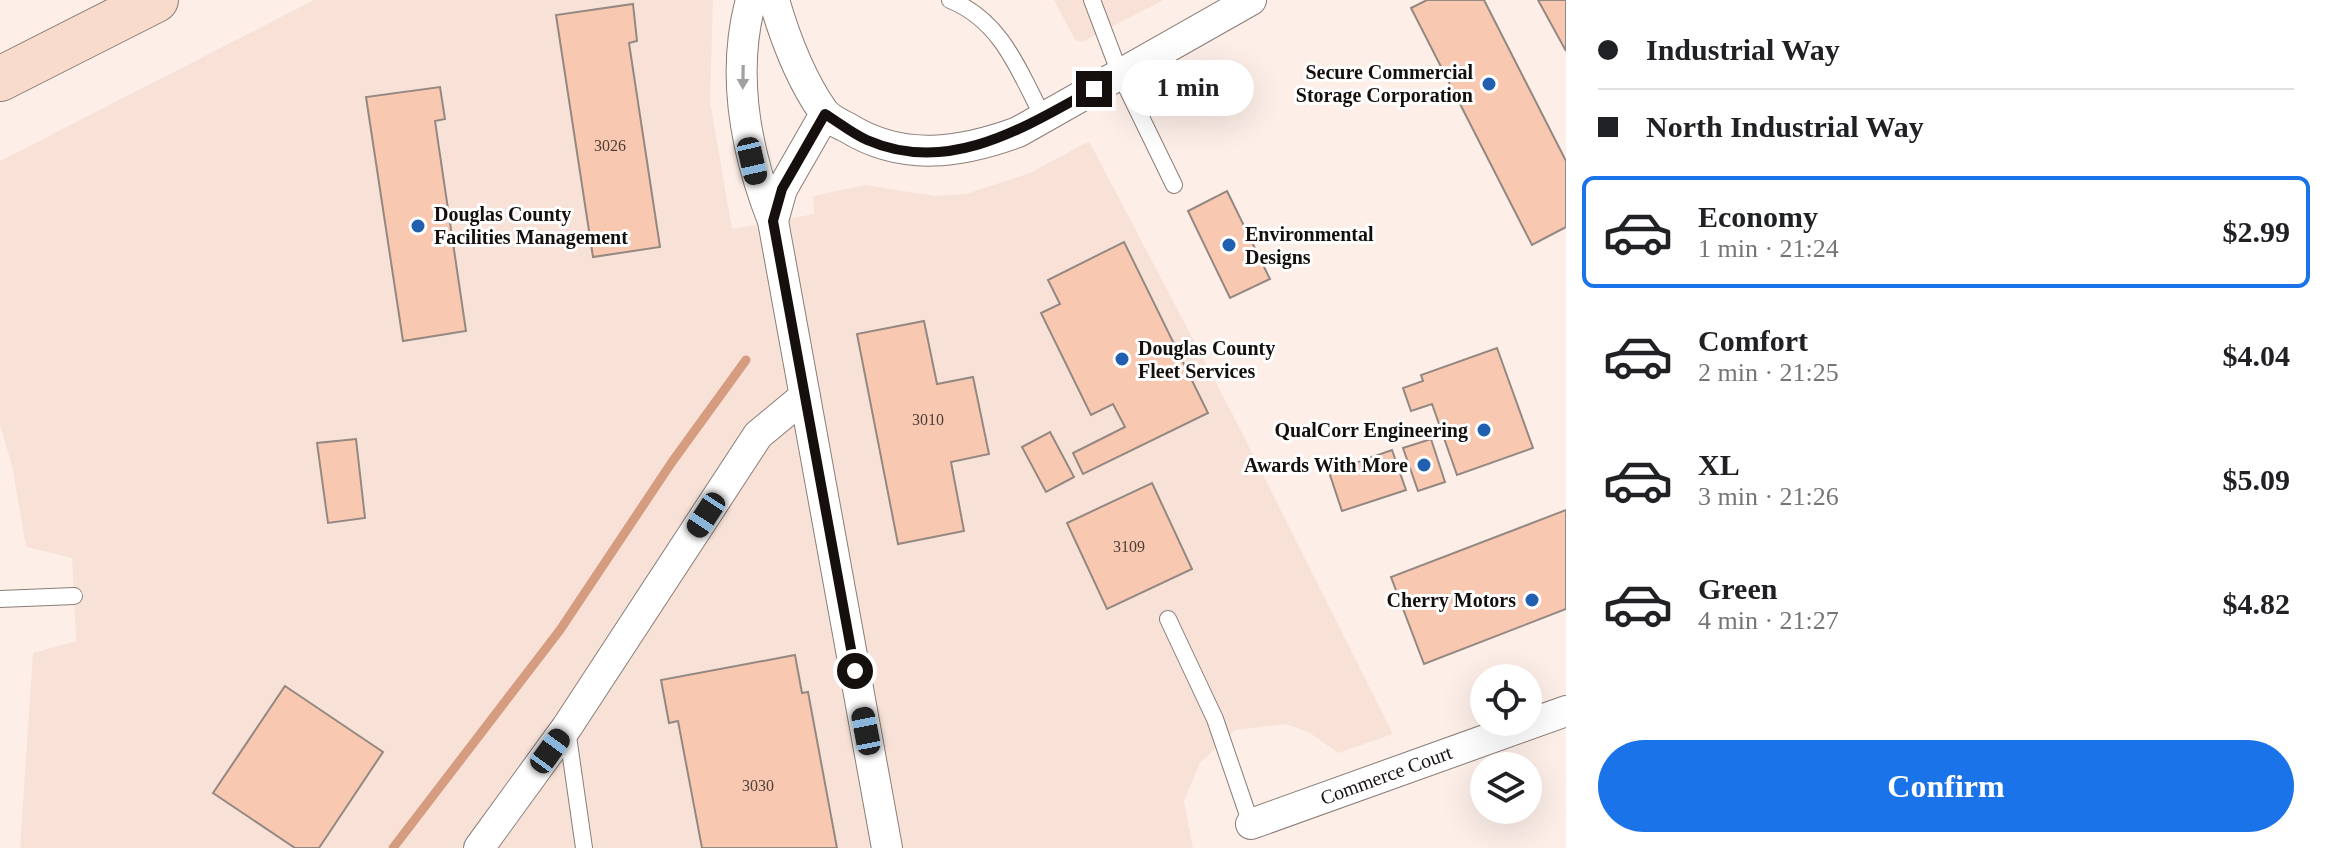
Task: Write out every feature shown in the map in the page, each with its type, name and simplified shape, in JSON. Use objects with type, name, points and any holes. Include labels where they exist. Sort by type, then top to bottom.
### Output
[{"type":"main road","points":[[0,79],[156,0]]},
{"type":"street","points":[[751,0],[742,84],[747,129],[755,177],[773,221],[887,848]]},
{"type":"street","points":[[774,0],[786,42],[825,114],[867,140],[905,150],[940,152],[977,147],[1043,117],[1244,2]]},
{"type":"street","points":[[773,221],[782,189],[825,114]]},
{"type":"street","points":[[479,848],[567,727],[758,435],[805,396]]},
{"type":"street","name":"Commerce Court","points":[[1251,824],[1566,711]]},
{"type":"lane","points":[[950,0],[968,7],[1000,34],[1043,117]]},
{"type":"lane","points":[[1097,2],[1120,74],[1174,185]]},
{"type":"lane","points":[[0,599],[74,596]]},
{"type":"lane","points":[[1168,619],[1219,730],[1251,824]]},
{"type":"lane","points":[[567,727],[584,848]]},
{"type":"shaded area","points":[[314,0],[713,0],[710,101],[732,229],[814,214],[813,196],[865,185],[935,196],[966,194],[1030,173],[1089,141],[1235,419],[1393,734],[1338,753],[1310,733],[1286,724],[1235,730],[1200,763],[1184,801],[1193,848],[20,848],[33,653],[76,641],[72,558],[26,547],[12,466],[0,425],[0,161]]},
{"type":"shaded area","points":[[1054,0],[1164,0],[1082,42],[1075,40]]},
{"type":"building","name":"Secure Commercial Storage Corporation","points":[[1427,0],[1484,0],[1566,161],[1566,227],[1532,245],[1411,8]]},
{"type":"building","name":"Secure Commercial Storage Corporation","points":[[1427,0],[1484,0],[1566,161],[1566,227],[1532,245],[1411,8]]},
{"type":"building","points":[[1538,0],[1566,0],[1566,51]]},
{"type":"building","points":[[1538,0],[1566,0],[1566,51]]},
{"type":"building","points":[[633,4],[637,41],[629,43],[660,247],[593,257],[556,15]]},
{"type":"building","name":"Douglas County Facilities Management","points":[[440,87],[445,119],[435,121],[466,331],[403,341],[366,97]]},
{"type":"building","name":"Environmental Designs","points":[[1227,191],[1270,279],[1230,298],[1188,211]]},
{"type":"building","name":"Douglas County Fleet Services","points":[[1124,242],[1208,413],[1083,474],[1073,453],[1125,427],[1113,404],[1091,415],[1041,313],[1060,304],[1048,280]]},
{"type":"building","points":[[924,321],[937,384],[973,377],[989,454],[951,462],[964,531],[898,544],[857,334]]},
{"type":"building","name":"QualCorr Engineering","points":[[1497,348],[1533,448],[1457,475],[1432,404],[1411,411],[1403,388],[1423,381],[1421,375]]},
{"type":"building","points":[[1050,432],[1074,477],[1046,492],[1022,447]]},
{"type":"building","points":[[356,439],[365,518],[328,523],[317,443]]},
{"type":"building","name":"Awards With More","points":[[1431,439],[1445,482],[1418,491],[1403,448]]},
{"type":"building","points":[[1392,450],[1406,490],[1342,511],[1329,472]]},
{"type":"building","points":[[1152,483],[1192,569],[1107,609],[1067,523]]},
{"type":"building","points":[[1566,510],[1566,609],[1424,664],[1391,577]]},
{"type":"building","points":[[795,655],[802,693],[808,692],[837,848],[702,848],[678,721],[669,723],[661,680]]},
{"type":"building","points":[[285,686],[383,752],[319,848],[295,848],[213,793]]},
{"type":"waterway","points":[[393,848],[560,630],[672,462],[746,360]]},
{"type":"place","name":"Secure Commercial Storage Corporation","points":[[1489,84]]},
{"type":"place","name":"Douglas County Facilities Management","points":[[418,226]]},
{"type":"place","name":"Environmental Designs","points":[[1229,245]]},
{"type":"place","name":"Douglas County Fleet Services","points":[[1122,359]]},
{"type":"place","name":"QualCorr Engineering","points":[[1484,430]]},
{"type":"place","name":"Awards With More","points":[[1424,465]]},
{"type":"place","name":"Cherry Motors","points":[[1532,600]]},
{"type":"route","points":[[855,671],[773,221],[782,189],[825,114],[867,140],[905,150],[940,152],[977,147],[1018,132],[1094,89]]}]
